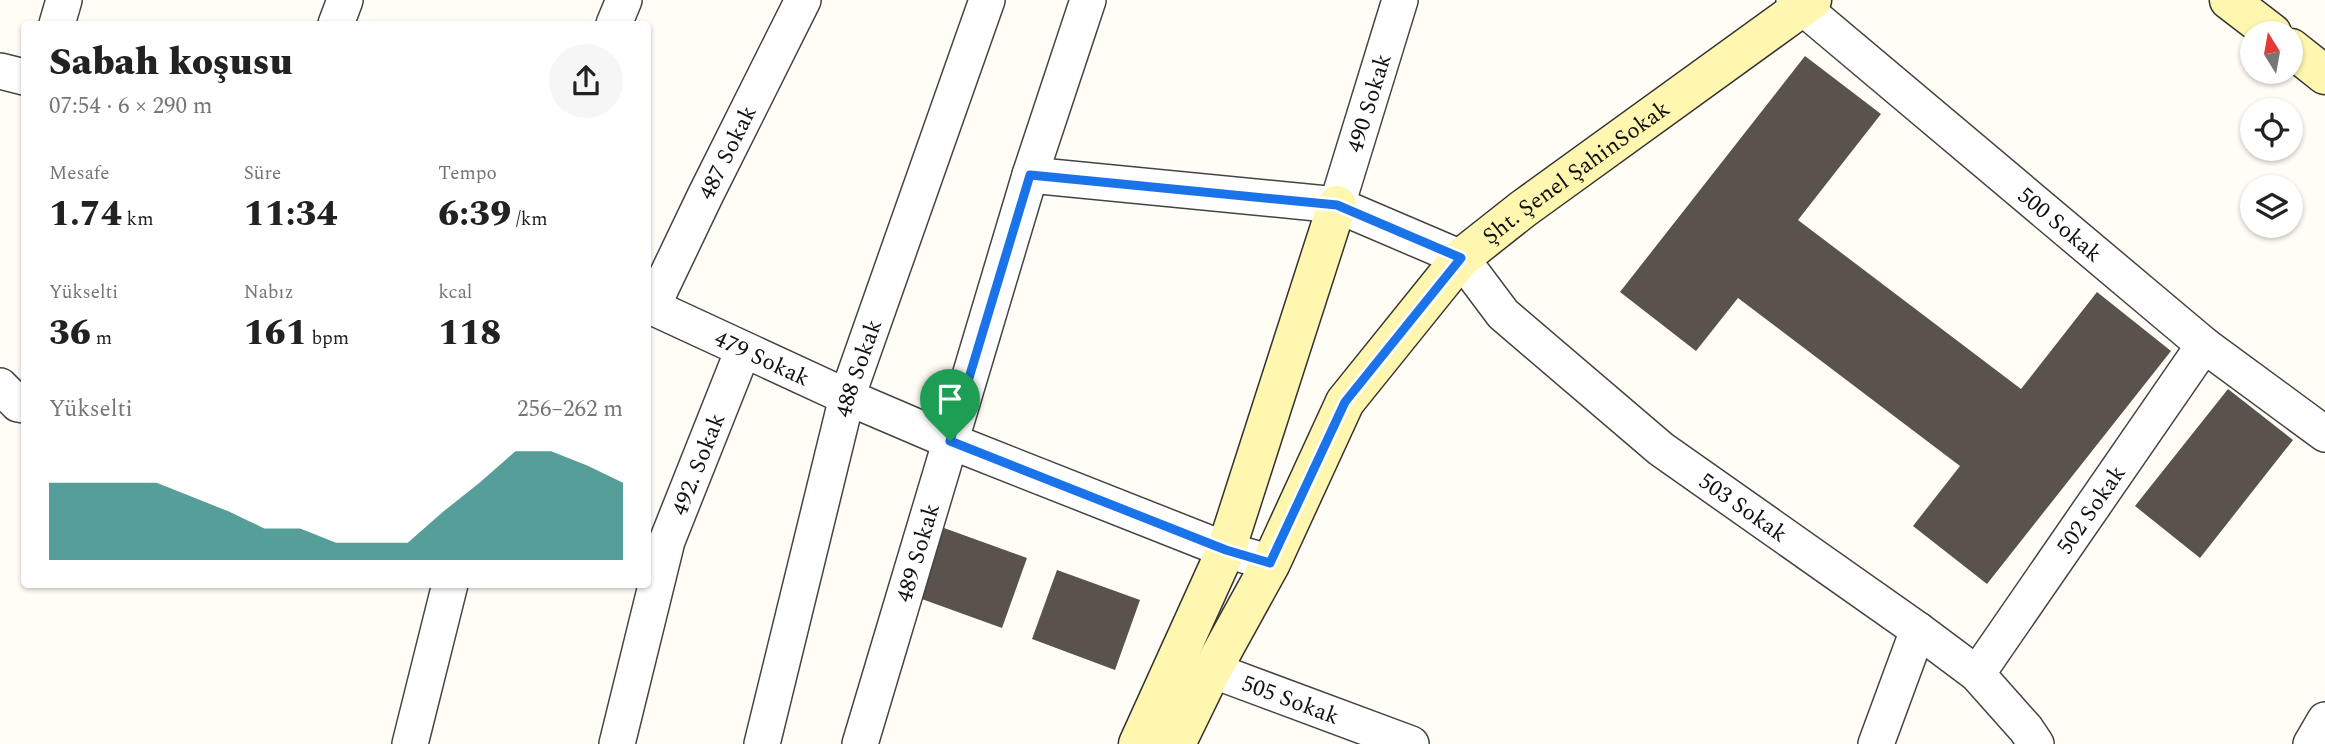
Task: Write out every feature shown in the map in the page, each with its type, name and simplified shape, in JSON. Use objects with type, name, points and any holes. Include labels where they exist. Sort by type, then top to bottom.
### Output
[{"type":"street","points":[[58,21],[64,0]]},
{"type":"street","points":[[337,21],[345,0]]},
{"type":"street","points":[[615,21],[624,0]]},
{"type":"street","name":"487 Sokak","points":[[651,304],[803,0]]},
{"type":"street","name":"488 Sokak","points":[[762,744],[848,397],[988,0]]},
{"type":"street","name":"489 Sokak","points":[[860,744],[1030,175],[1088,0]]},
{"type":"street","name":"490 Sokak","points":[[1337,205],[1400,0]]},
{"type":"street","points":[[2229,0],[2256,21]]},
{"type":"street","name":"Şht. Şenel ŞahinSokak","points":[[1176,744],[1212,670],[1270,563],[1345,402],[1461,258],[1803,2]]},
{"type":"street","name":"500 Sokak","points":[[1803,2],[2204,345],[2325,434]]},
{"type":"street","points":[[2303,58],[2325,75]]},
{"type":"street","points":[[0,71],[21,76]]},
{"type":"street","points":[[1030,175],[1337,205],[1461,258]]},
{"type":"street","points":[[1138,744],[1226,550],[1337,205]]},
{"type":"street","name":"503 Sokak","points":[[1461,258],[1503,314],[1661,449],[1977,674],[2036,744]]},
{"type":"street","name":"479 Sokak","points":[[651,306],[950,441],[1226,550],[1270,563]]},
{"type":"street","name":"502 Sokak","points":[[1977,674],[2204,345]]},
{"type":"street","name":"492. Sokak","points":[[617,744],[667,541],[743,349]]},
{"type":"street","points":[[410,744],[449,588]]},
{"type":"street","points":[[1876,744],[1918,630]]},
{"type":"street","name":"505 Sokak","points":[[1212,670],[1411,744]]},
{"type":"street","points":[[2311,744],[2325,720]]},
{"type":"building","points":[[1805,56],[1881,114],[1798,220],[2021,389],[2097,292],[2171,351],[1987,584],[1913,526],[1960,466],[1738,298],[1696,351],[1620,292]]},
{"type":"building","points":[[2228,389],[2293,440],[2200,558],[2135,506]]},
{"type":"building","points":[[944,528],[1027,558],[1002,628],[919,598]]},
{"type":"building","points":[[1057,570],[1140,600],[1115,670],[1032,639]]},
{"type":"route","points":[[1030,175],[1337,205],[1461,258],[1345,402],[1270,563],[1226,550],[950,441],[1030,175]]}]
